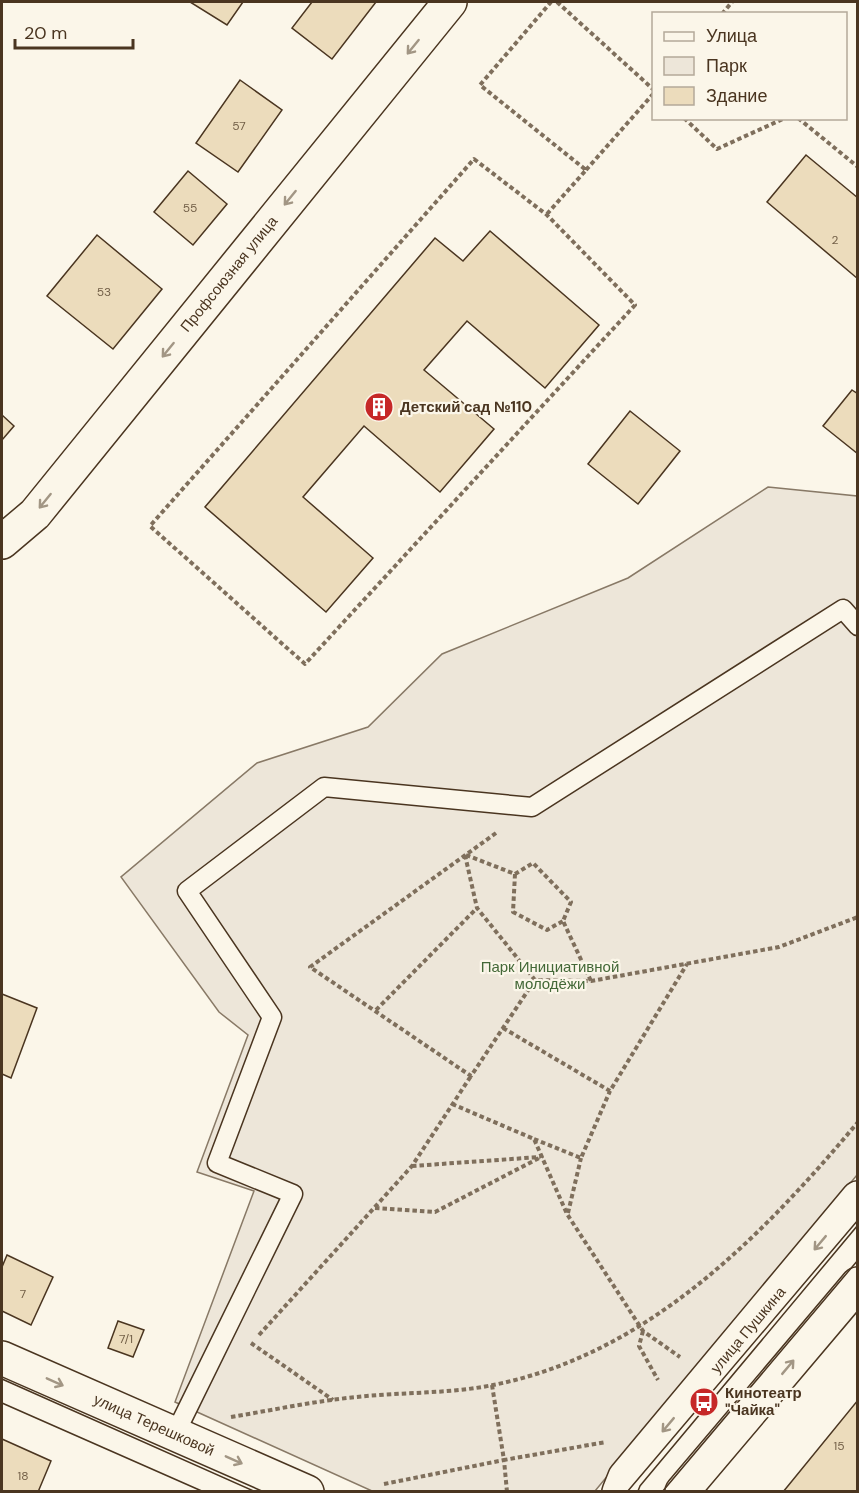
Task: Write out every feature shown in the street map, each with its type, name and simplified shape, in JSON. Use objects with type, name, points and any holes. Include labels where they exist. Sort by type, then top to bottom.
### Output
[{"type":"street","name":"Профсоюзная улица","points":[[2,542],[35,514],[450,2]]},
{"type":"street","name":"улица Пушкина","points":[[620,1491],[625,1477],[858,1198]]},
{"type":"street","points":[[682,1491],[856,1289]]},
{"type":"street","name":"улица Терешковой","points":[[2,1358],[307,1491]]},
{"type":"lane","points":[[175,1434],[294,1194],[217,1162],[272,1017],[187,891],[324,787],[532,807],[843,609],[858,626]]},
{"type":"path","points":[[551,2],[480,85],[586,170]]},
{"type":"path","points":[[557,2],[652,89]]},
{"type":"path","points":[[547,214],[652,93]]},
{"type":"path","points":[[686,120],[717,149],[781,120]]},
{"type":"path","points":[[800,120],[858,167]]},
{"type":"path","points":[[474,159],[547,214],[635,305],[305,664],[150,526],[474,159]]},
{"type":"path","points":[[471,1076],[310,967],[532,807]]},
{"type":"path","points":[[465,855],[515,874]]},
{"type":"path","points":[[465,855],[477,908],[535,980]]},
{"type":"path","points":[[533,862],[571,902],[563,921],[547,930],[513,912],[515,874],[533,862]]},
{"type":"path","points":[[376,1010],[477,908]]},
{"type":"path","points":[[535,980],[591,981],[779,947],[858,917]]},
{"type":"path","points":[[563,921],[591,981]]},
{"type":"path","points":[[567,1214],[581,1158],[610,1091],[687,964]]},
{"type":"path","points":[[252,1343],[412,1166],[535,980]]},
{"type":"path","points":[[503,1028],[610,1091]]},
{"type":"path","points":[[452,1104],[581,1158]]},
{"type":"path","points":[[230,1418],[334,1400],[492,1385],[560,1365],[642,1329],[726,1263],[809,1180],[858,1122]]},
{"type":"path","points":[[534,1138],[567,1214],[642,1329],[688,1362]]},
{"type":"path","points":[[412,1166],[543,1156]]},
{"type":"path","points":[[375,1208],[435,1212],[543,1156]]},
{"type":"path","points":[[642,1329],[639,1346],[660,1383]]},
{"type":"path","points":[[225,1334],[252,1343],[334,1400]]},
{"type":"path","points":[[492,1385],[507,1491]]},
{"type":"path","points":[[384,1484],[614,1440]]},
{"type":"green space","name":"Парк Инициативной молодёжи","points":[[768,487],[857,496],[857,1175],[595,1491],[372,1491],[175,1402],[254,1191],[197,1172],[248,1035],[219,1012],[121,877],[257,763],[368,727],[442,654],[628,578]]},
{"type":"building","points":[[190,2],[243,2],[227,25]]},
{"type":"building","points":[[312,2],[376,2],[332,59],[292,28]]},
{"type":"building","points":[[240,80],[282,110],[238,172],[196,143]]},
{"type":"building","points":[[806,155],[858,198],[858,279],[767,202]]},
{"type":"building","points":[[188,171],[227,204],[193,245],[154,212]]},
{"type":"building","name":"Детский сад №110","points":[[490,231],[599,325],[545,388],[467,321],[424,370],[494,429],[440,492],[364,426],[303,497],[373,558],[326,612],[205,507],[435,238],[463,261]]},
{"type":"building","points":[[97,235],[162,289],[113,349],[47,296]]},
{"type":"building","points":[[852,390],[858,394],[858,454],[823,426]]},
{"type":"building","points":[[630,411],[680,451],[638,504],[588,464]]},
{"type":"building","points":[[2,415],[14,426],[2,440]]},
{"type":"building","points":[[2,994],[37,1008],[11,1078],[2,1074]]},
{"type":"building","points":[[7,1255],[53,1277],[31,1325],[2,1311],[2,1267]]},
{"type":"building","points":[[118,1321],[144,1330],[133,1357],[108,1348]]},
{"type":"building","points":[[858,1400],[858,1492],[783,1492]]},
{"type":"building","points":[[2,1439],[51,1461],[38,1492],[2,1492]]},
{"type":"tram line","points":[[627,1492],[858,1220]]},
{"type":"tram line","points":[[662,1492],[858,1260]]},
{"type":"tram line","points":[[2,1379],[256,1492]]},
{"type":"tram line","points":[[2,1403],[204,1492]]},
{"type":"place","name":"Детский сад №110","points":[[379,407]]},
{"type":"place","name":"Кинотеатр \"Чайка\"","points":[[704,1402]]}]
